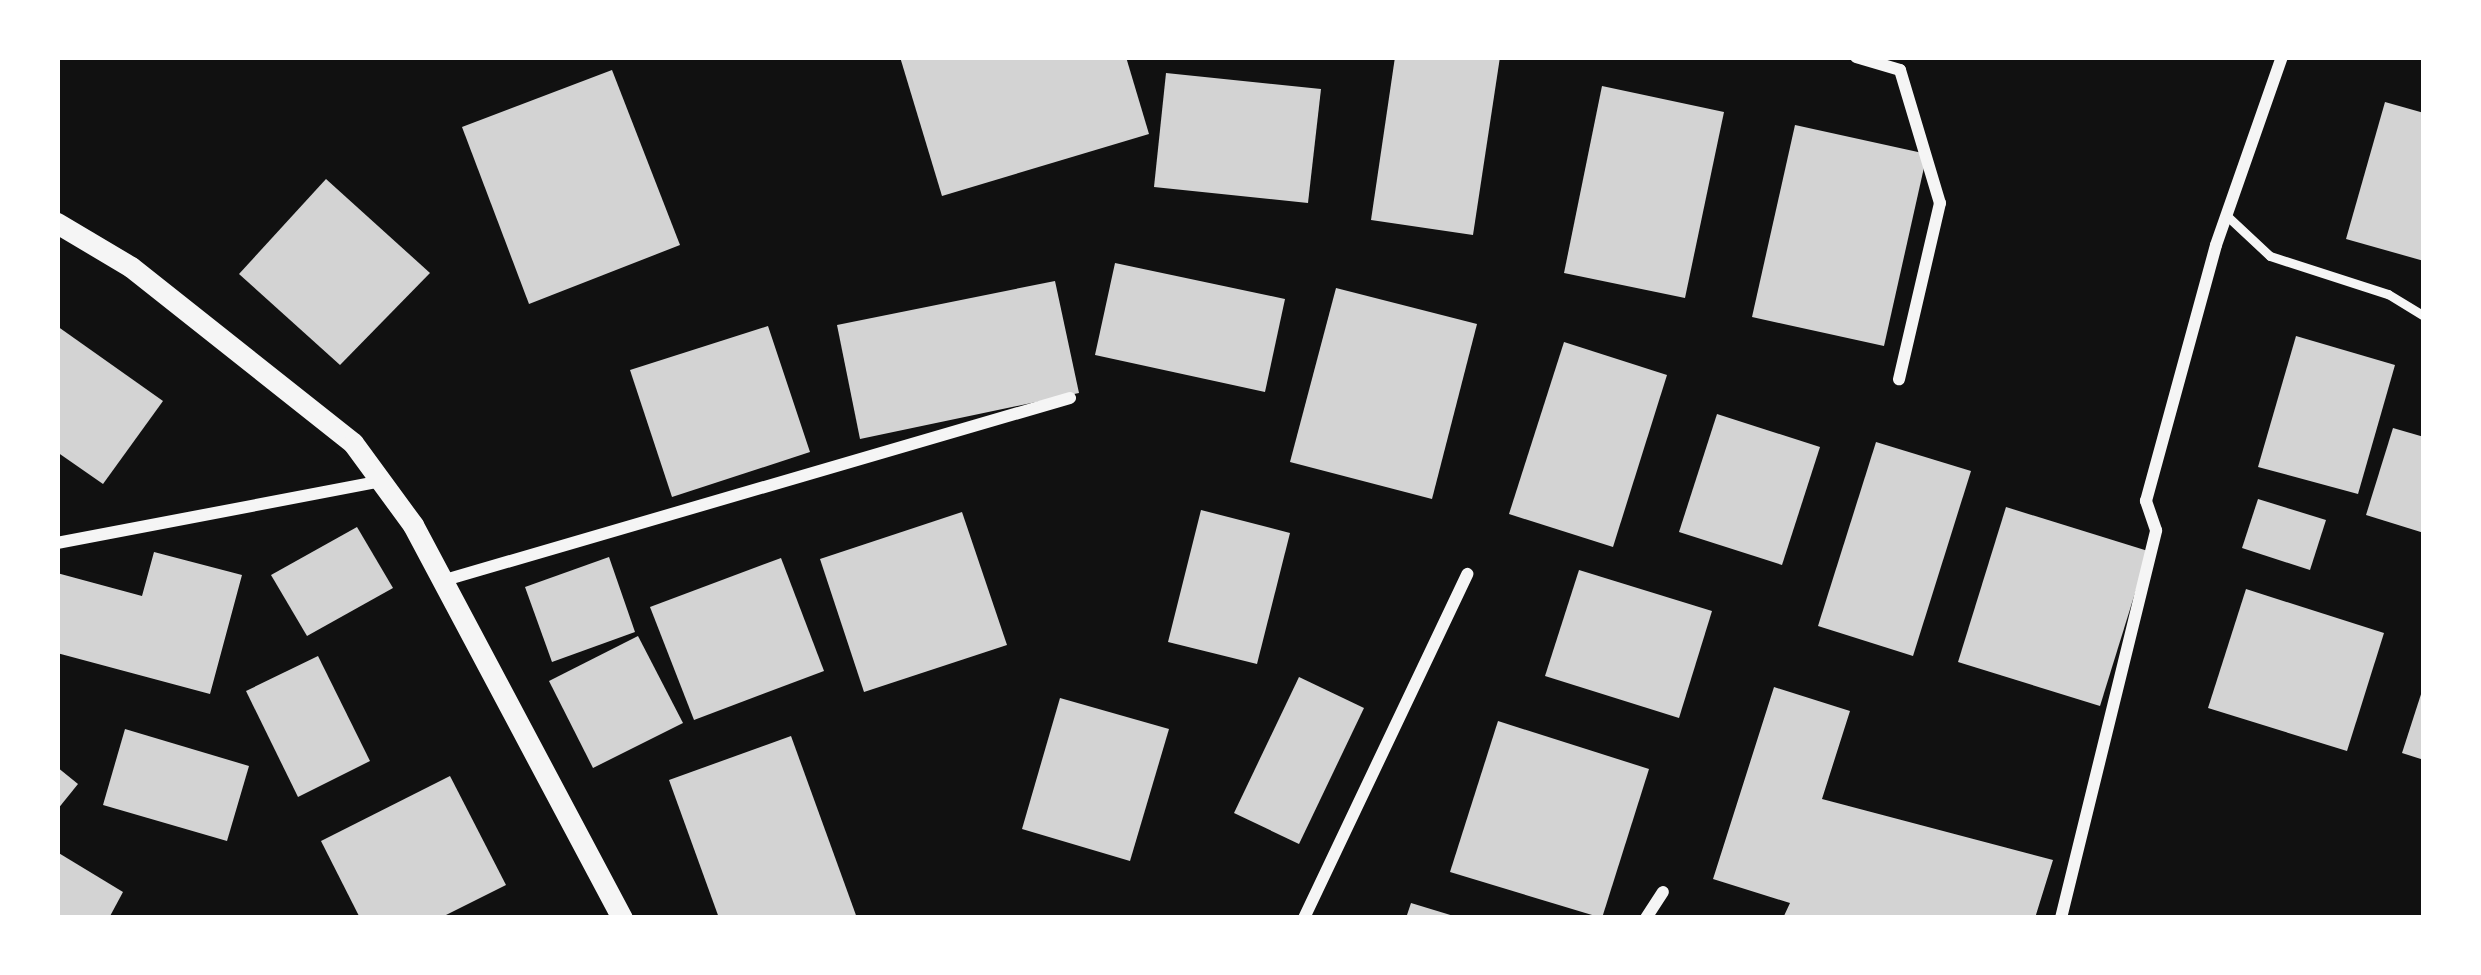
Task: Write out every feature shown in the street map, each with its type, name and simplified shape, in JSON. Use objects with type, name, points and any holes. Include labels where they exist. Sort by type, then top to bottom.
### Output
[{"type":"street","points":[[1856,57],[1900,70],[1940,203],[1899,379]]},
{"type":"street","points":[[2060,918],[2156,530],[2146,501],[2226,214],[2282,57]]},
{"type":"street","points":[[57,223],[130,267],[283,382],[353,443],[445,580],[622,918]]},
{"type":"street","points":[[445,580],[1070,398]]},
{"type":"street","points":[[57,543],[381,481]]},
{"type":"street","points":[[1304,918],[1467,574]]},
{"type":"street","points":[[1646,918],[1663,892]]},
{"type":"lane","points":[[2226,214],[2270,256],[2388,294],[2424,316]]},
{"type":"building","points":[[900,57],[1126,57],[1149,134],[942,196]]},
{"type":"building","points":[[1395,57],[1500,57],[1473,235],[1371,220]]},
{"type":"building","points":[[612,70],[680,245],[529,304],[462,127]]},
{"type":"building","points":[[1166,73],[1321,89],[1308,203],[1154,187]]},
{"type":"building","points":[[1602,86],[1724,112],[1685,298],[1564,273]]},
{"type":"building","points":[[2385,102],[2424,113],[2424,261],[2346,239]]},
{"type":"building","points":[[1795,125],[1927,154],[1884,346],[1752,317]]},
{"type":"building","points":[[326,179],[430,273],[340,365],[239,274]]},
{"type":"building","points":[[1115,263],[1285,299],[1265,392],[1095,355]]},
{"type":"building","points":[[1055,281],[1079,393],[860,439],[837,325]]},
{"type":"building","points":[[1336,288],[1477,324],[1432,499],[1290,462]]},
{"type":"building","points":[[57,326],[163,401],[103,484],[57,452]]},
{"type":"building","points":[[768,326],[810,452],[672,497],[630,370]]},
{"type":"building","points":[[2296,336],[2395,365],[2358,494],[2258,467]]},
{"type":"building","points":[[1564,342],[1667,375],[1613,547],[1509,514]]},
{"type":"building","points":[[1717,414],[1820,447],[1782,565],[1679,532]]},
{"type":"building","points":[[2393,428],[2424,437],[2424,533],[2366,515]]},
{"type":"building","points":[[1876,442],[1971,471],[1913,656],[1818,626]]},
{"type":"building","points":[[2258,499],[2326,520],[2310,570],[2242,548]]},
{"type":"building","points":[[2006,507],[2148,551],[2100,706],[1958,662]]},
{"type":"building","points":[[1201,510],[1290,533],[1257,664],[1168,642]]},
{"type":"building","points":[[962,512],[1007,645],[864,692],[820,559]]},
{"type":"building","points":[[357,527],[393,588],[307,636],[271,575]]},
{"type":"building","points":[[154,552],[242,575],[210,694],[57,653],[57,573],[142,596]]},
{"type":"building","points":[[609,557],[635,632],[552,662],[525,587]]},
{"type":"building","points":[[781,558],[824,671],[694,720],[650,607]]},
{"type":"building","points":[[1579,570],[1712,611],[1679,718],[1545,676]]},
{"type":"building","points":[[2246,589],[2384,633],[2347,751],[2208,708]]},
{"type":"building","points":[[638,636],[683,723],[593,768],[549,681]]},
{"type":"building","points":[[318,656],[370,761],[298,797],[246,691]]},
{"type":"building","points":[[1299,677],[1364,708],[1299,844],[1234,813]]},
{"type":"building","points":[[1774,687],[1850,711],[1822,799],[2053,860],[2035,918],[1783,918],[1790,903],[1713,879]]},
{"type":"building","points":[[2424,688],[2424,760],[2402,753]]},
{"type":"building","points":[[1060,698],[1169,729],[1130,861],[1022,829]]},
{"type":"building","points":[[1498,721],[1649,769],[1602,918],[1450,872]]},
{"type":"building","points":[[125,729],[249,766],[227,841],[103,805]]},
{"type":"building","points":[[791,736],[857,918],[719,918],[669,780]]},
{"type":"building","points":[[57,767],[78,784],[57,810]]},
{"type":"building","points":[[450,776],[506,885],[440,918],[360,918],[321,841]]},
{"type":"building","points":[[57,852],[123,892],[109,918],[57,918]]},
{"type":"building","points":[[1411,903],[1457,917],[1406,918]]}]
